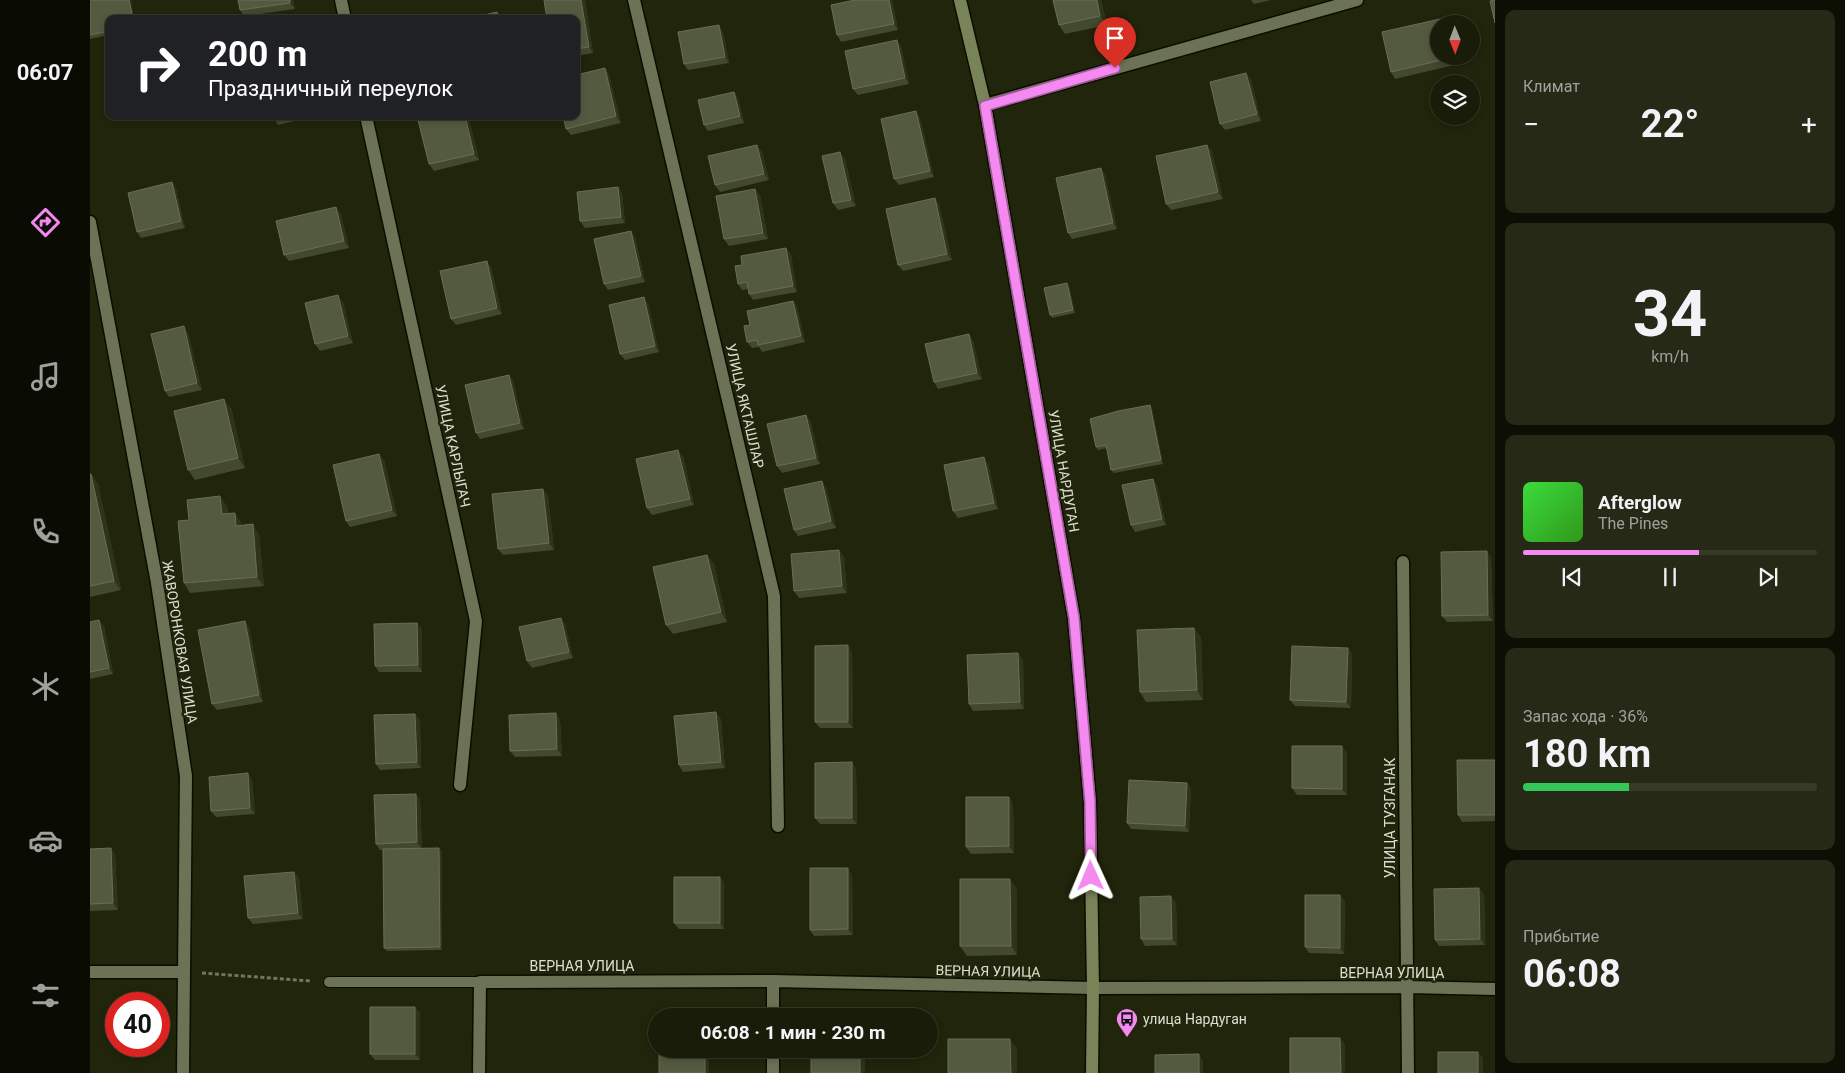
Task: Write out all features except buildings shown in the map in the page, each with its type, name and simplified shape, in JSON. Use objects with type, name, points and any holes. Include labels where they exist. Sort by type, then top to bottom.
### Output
[{"type":"street","points":[[341,0],[344,15]]},
{"type":"street","name":"УЛИЦА ЯКТАШЛАР","points":[[634,0],[774,596],[778,826]]},
{"type":"street","name":"УЛИЦА НАРДУГАН","points":[[960,0],[985,106],[1074,618],[1090,802],[1093,988],[1092,1073]]},
{"type":"street","points":[[985,106],[1357,0]]},
{"type":"street","name":"УЛИЦА КАРЛЫГАЧ","points":[[367,120],[476,621],[460,785]]},
{"type":"street","name":"ЖАВОРОНКОВАЯ УЛИЦА","points":[[90,222],[156,583],[186,776],[183,1073]]},
{"type":"street","name":"УЛИЦА ТУЗГАНАК","points":[[1403,562],[1408,1073]]},
{"type":"street","points":[[90,972],[184,972]]},
{"type":"street","points":[[773,981],[773,1008]]},
{"type":"street","name":"ВЕРНАЯ УЛИЦА","points":[[480,982],[773,981],[1093,988],[1407,987],[1495,989]]},
{"type":"street","points":[[479,1073],[480,982]]},
{"type":"street","points":[[773,1058],[773,1073]]},
{"type":"lane","points":[[329,982],[480,982]]},
{"type":"path","points":[[184,972],[329,982]]},
{"type":"place","name":"улица Нардуган","points":[[1127,1038]]},
{"type":"route","points":[[1091,876],[1090,802],[1074,618],[985,106],[1115,68]]}]
